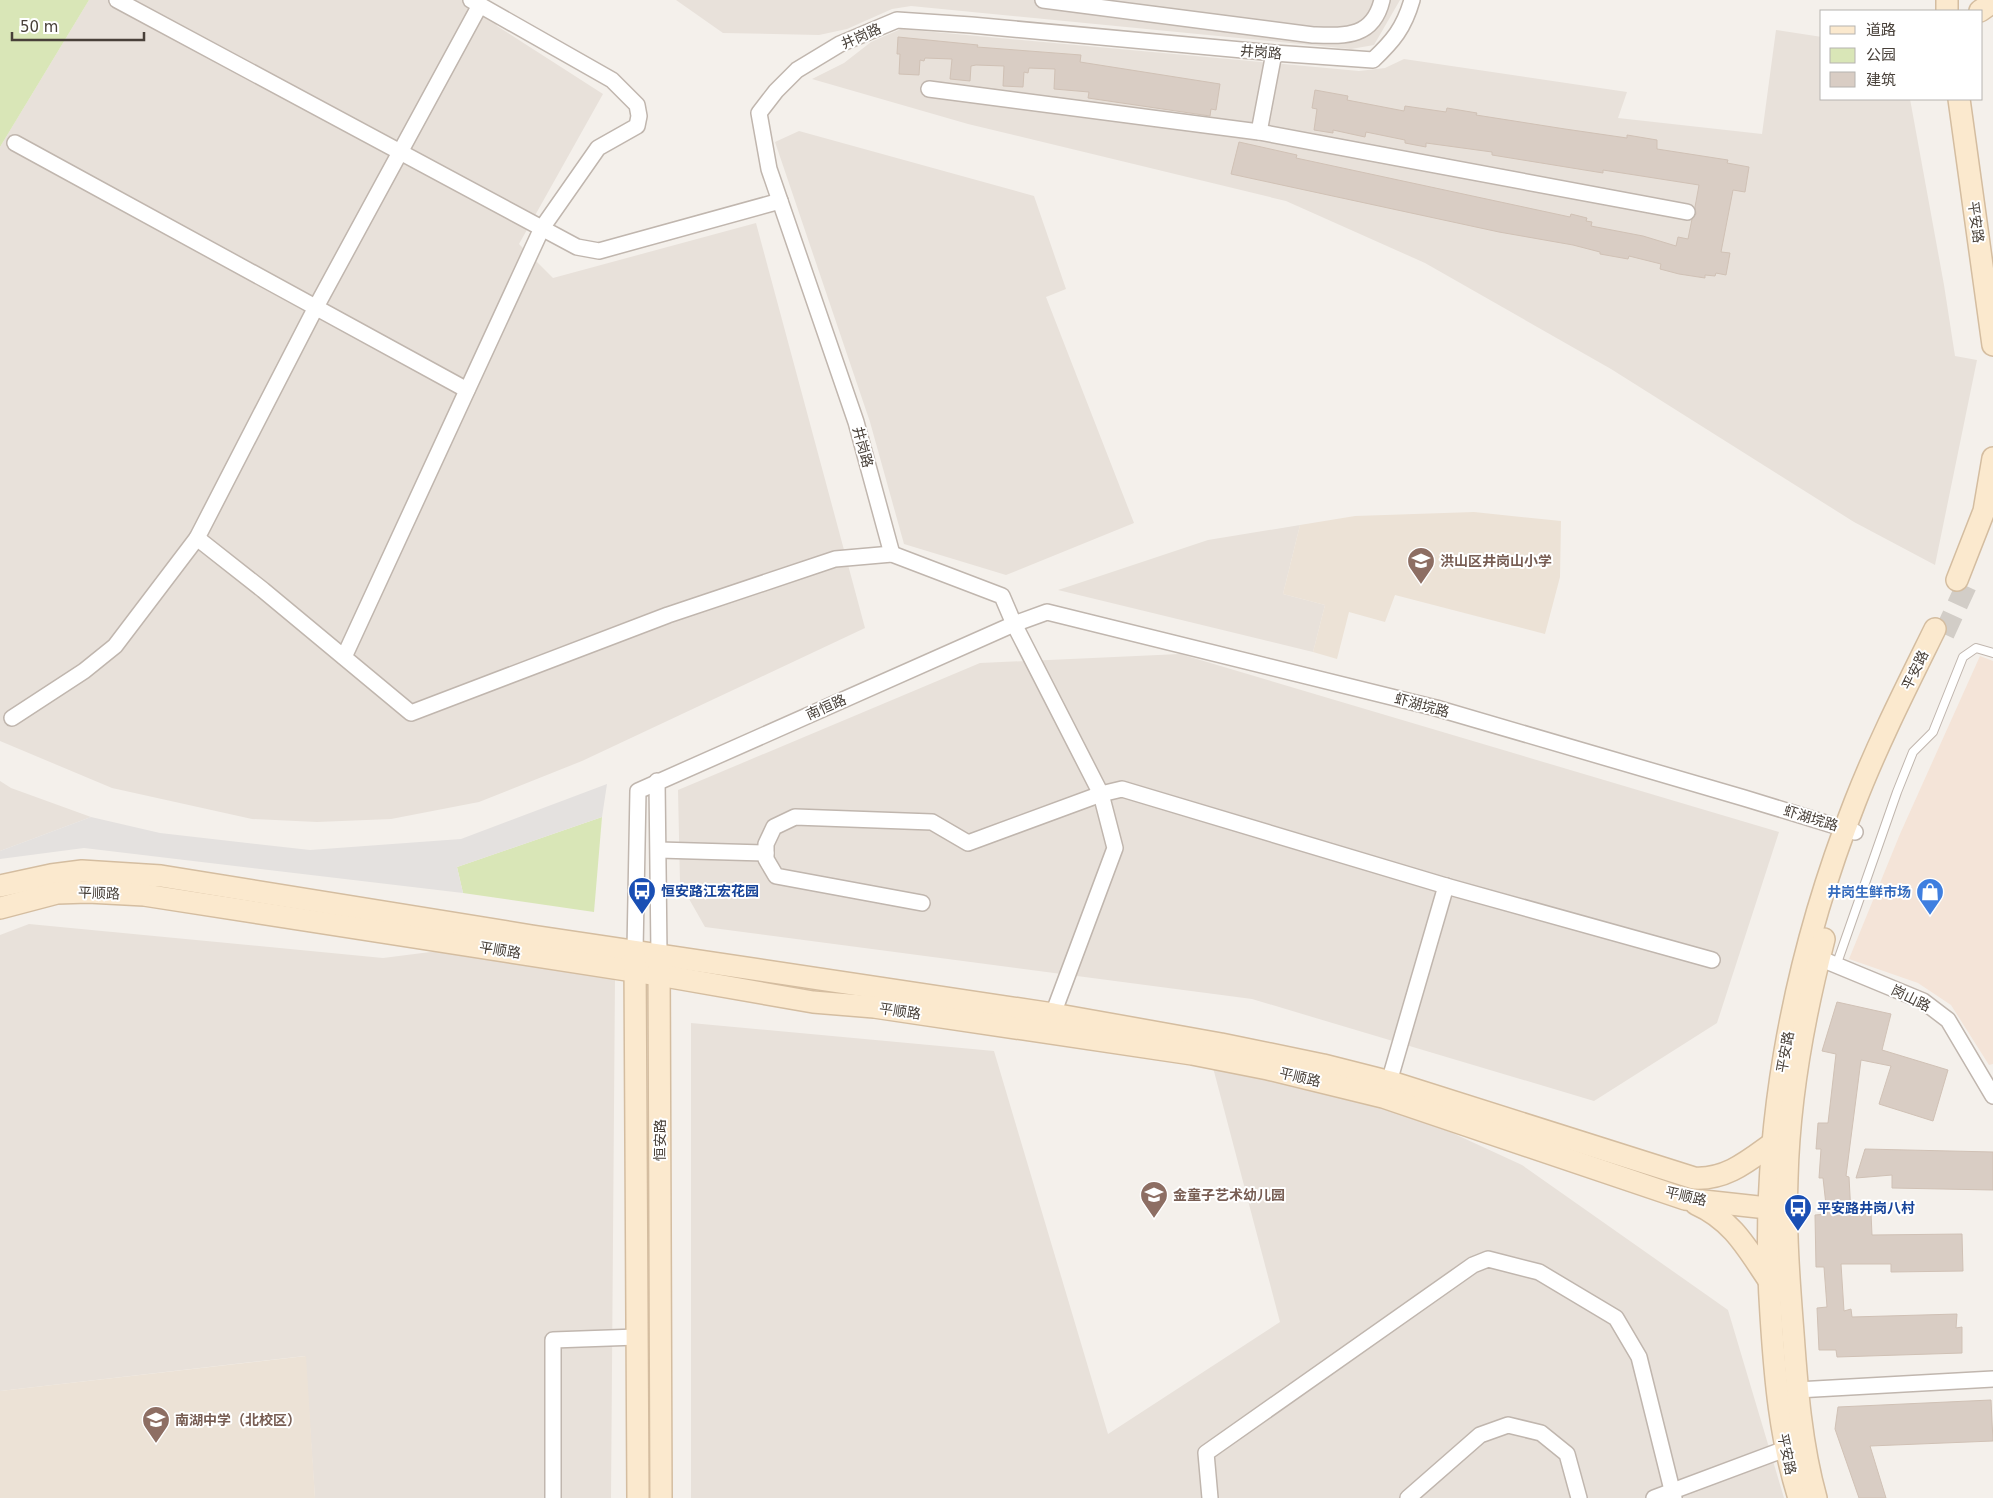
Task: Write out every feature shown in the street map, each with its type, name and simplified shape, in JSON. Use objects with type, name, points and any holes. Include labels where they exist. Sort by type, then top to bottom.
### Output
[{"type":"main road","points":[[1981,10],[1993,2]]},
{"type":"main road","name":"平安路","points":[[1959,100],[1993,345]]},
{"type":"main road","name":"平安路","points":[[1973,100],[1993,255]]},
{"type":"main road","points":[[1993,458],[1984,511],[1962,582],[1993,516]]},
{"type":"main road","name":"平安路","points":[[1816,1498],[1803,1443],[1777,1210],[1773,1143],[1782,1061],[1794,999],[1810,934],[1831,865],[1874,784],[1939,631]]},
{"type":"main road","name":"平安路","points":[[1799,1498],[1785,1449],[1776,1390],[1768,1279],[1777,1210],[1788,1153],[1795,1088],[1827,962],[1832,908],[1850,830]]},
{"type":"main road","name":"平顺路","points":[[0,886],[43,876],[82,871],[135,873],[635,961],[659,975],[813,1002],[902,1011],[1192,1054],[1268,1069],[1409,1105],[1685,1199],[1777,1210]]},
{"type":"main road","name":"平顺路","points":[[0,908],[43,896],[70,892],[144,895],[635,961],[659,954],[1053,1014],[1324,1065],[1389,1082],[1694,1178],[1712,1178],[1729,1174],[1773,1143]]},
{"type":"main road","name":"恒安路","points":[[659,954],[661,1498]]},
{"type":"main road","name":"恒安路","points":[[635,961],[638,1498]]},
{"type":"main road","points":[[1685,1199],[1721,1218],[1740,1237],[1768,1279]]},
{"type":"street","points":[[117,0],[576,247],[599,251],[780,201]]},
{"type":"street","points":[[1043,0],[1313,35],[1346,36],[1367,27],[1380,9],[1382,0]]},
{"type":"street","name":"井岗路","points":[[892,554],[856,422],[769,168],[759,113],[776,91],[797,70],[840,44],[898,20],[1373,60],[1394,40],[1408,15],[1412,0]]},
{"type":"street","points":[[12,718],[84,670],[116,646],[197,538],[475,3],[612,80],[637,105],[639,116],[637,126],[598,148],[542,228],[344,657]]},
{"type":"street","points":[[1259,132],[1274,53]]},
{"type":"street","points":[[929,89],[1259,132],[1687,212]]},
{"type":"street","points":[[15,143],[468,390]]},
{"type":"street","points":[[197,538],[411,713],[668,615],[835,559],[892,554],[1002,596],[1014,624],[1101,794],[1114,848],[1053,1014]]},
{"type":"street","name":"虾湖垸路","points":[[1014,624],[1047,612],[1436,708],[1850,830]]},
{"type":"street","name":"南恒路","points":[[638,791],[1014,624]]},
{"type":"street","name":"恒安路","points":[[657,781],[659,954]]},
{"type":"street","points":[[922,903],[776,876],[766,859],[766,844],[774,827],[795,816],[932,822],[968,843],[1101,794],[1122,789],[1446,886],[1712,960]]},
{"type":"street","name":"恒安路","points":[[635,961],[638,791]]},
{"type":"street","points":[[659,850],[766,852]]},
{"type":"street","points":[[1389,1082],[1446,886]]},
{"type":"street","name":"岗山路","points":[[1827,962],[1923,1001],[1948,1020],[1988,1077],[1993,1096]]},
{"type":"street","points":[[1210,1498],[1206,1453],[1473,1265],[1488,1259],[1539,1272],[1616,1318],[1639,1357],[1673,1494]]},
{"type":"street","points":[[553,1498],[553,1340],[637,1338]]},
{"type":"street","points":[[1797,1390],[1993,1379]]},
{"type":"street","points":[[1408,1498],[1480,1435],[1508,1425],[1541,1433],[1567,1454],[1579,1498]]},
{"type":"street","points":[[1654,1498],[1673,1494],[1785,1449]]},
{"type":"lane","points":[[1827,962],[1914,752],[1933,732],[1963,657],[1976,648],[1993,653]]},
{"type":"shaded area","points":[[89,0],[482,0],[497,26],[603,94],[519,244],[553,278],[756,223],[865,628],[582,761],[479,802],[391,819],[317,822],[252,819],[112,788],[0,741],[0,147]]},
{"type":"shaded area","points":[[676,0],[1400,0],[1374,45],[1351,49],[911,6],[892,9],[847,29],[819,35],[723,33]]},
{"type":"shaded area","points":[[901,29],[1359,71],[1385,68],[1404,59],[1627,92],[1618,118],[1762,134],[1776,30],[1820,37],[1820,100],[1910,100],[1955,356],[1977,360],[1935,565],[1854,522],[1611,369],[1425,263],[1286,201],[968,124],[812,79],[844,63],[871,42]]},
{"type":"shaded area","points":[[799,131],[1034,196],[1066,289],[1046,297],[1134,523],[1006,575],[904,544],[870,422],[775,142]]},
{"type":"shaded area","name":"洪山区井岗山小学","points":[[1474,512],[1561,521],[1560,577],[1545,634],[1395,595],[1385,622],[1349,612],[1337,659],[1313,652],[1325,605],[1283,594],[1300,525],[1355,516]]},
{"type":"shaded area","points":[[1300,525],[1283,594],[1325,605],[1313,652],[1058,590],[1208,540]]},
{"type":"shaded area","points":[[1180,654],[1779,832],[1717,1023],[1594,1101],[1252,999],[705,927],[680,883],[678,790],[980,663]]},
{"type":"shaded area","name":"井岗生鲜市场","points":[[1980,656],[1993,661],[1993,1064],[1989,1065],[1951,1005],[1918,983],[1849,959],[1900,834]]},
{"type":"shaded area","points":[[0,781],[11,788],[91,817],[0,851]]},
{"type":"shaded area","points":[[607,784],[602,817],[457,867],[463,893],[84,848],[0,859],[0,851],[91,817],[160,833],[310,850],[461,839]]},
{"type":"shaded area","points":[[29,924],[383,958],[462,948],[615,978],[611,1498],[315,1498],[305,1356],[0,1391],[0,935]]},
{"type":"shaded area","points":[[691,1023],[994,1051],[1108,1434],[1280,1322],[1211,1060],[1396,1107],[1522,1165],[1728,1310],[1784,1498],[691,1498]]},
{"type":"shaded area","name":"南湖中学（北校区）","points":[[306,1356],[315,1498],[0,1498],[0,1391]]},
{"type":"green space","points":[[0,0],[89,0],[0,147]]},
{"type":"green space","points":[[602,817],[594,912],[463,893],[457,867]]},
{"type":"building","points":[[898,37],[978,45],[977,47],[1081,55],[1080,62],[1220,84],[1216,110],[1211,109],[1210,116],[1088,98],[1089,92],[1054,89],[1055,69],[1029,68],[1028,73],[1024,72],[1023,87],[1003,86],[1004,66],[971,66],[970,81],[950,79],[952,59],[925,58],[924,61],[920,60],[919,75],[899,74],[900,54],[897,54]]},
{"type":"building","points":[[1315,90],[1348,96],[1347,100],[1404,111],[1405,106],[1446,112],[1447,108],[1477,113],[1476,115],[1565,129],[1627,138],[1627,135],[1657,140],[1657,149],[1728,160],[1727,163],[1749,167],[1745,192],[1733,190],[1721,252],[1730,253],[1726,275],[1716,273],[1715,276],[1705,275],[1705,278],[1679,274],[1660,269],[1661,264],[1629,256],[1628,259],[1600,254],[1600,252],[1573,245],[1499,232],[1231,174],[1239,142],[1297,155],[1296,158],[1570,217],[1571,214],[1587,218],[1586,221],[1592,222],[1591,226],[1643,236],[1676,246],[1678,237],[1688,239],[1692,219],[1696,214],[1695,207],[1699,185],[1603,170],[1603,173],[1492,155],[1492,152],[1426,143],[1426,147],[1405,143],[1405,140],[1366,132],[1365,137],[1333,130],[1333,133],[1314,130],[1317,109],[1312,108]]},
{"type":"building","points":[[1837,1002],[1891,1014],[1882,1050],[1948,1070],[1933,1121],[1879,1104],[1891,1066],[1861,1060],[1846,1176],[1849,1177],[1851,1214],[1871,1213],[1872,1235],[1962,1234],[1963,1271],[1891,1272],[1891,1264],[1841,1264],[1844,1311],[1851,1309],[1852,1317],[1957,1314],[1956,1328],[1962,1327],[1962,1353],[1837,1357],[1836,1350],[1819,1350],[1817,1308],[1827,1307],[1824,1267],[1816,1267],[1815,1215],[1827,1214],[1823,1178],[1819,1178],[1821,1149],[1816,1149],[1818,1123],[1828,1123],[1836,1054],[1822,1051]]},
{"type":"building","points":[[1865,1149],[1993,1152],[1993,1190],[1892,1188],[1892,1175],[1856,1178]]},
{"type":"building","points":[[1991,1400],[1993,1441],[1870,1446],[1886,1498],[1859,1498],[1835,1429],[1838,1407]]},
{"type":"tunnel","points":[[1944,634],[1967,584]]},
{"type":"place","name":"洪山区井岗山小学","points":[[1421,585]]},
{"type":"place","name":"恒安路江宏花园","points":[[642,915]]},
{"type":"place","name":"井岗生鲜市场","points":[[1930,916]]},
{"type":"place","name":"金童子艺术幼儿园","points":[[1154,1219]]},
{"type":"place","name":"平安路井岗八村","points":[[1798,1232]]},
{"type":"place","name":"南湖中学（北校区）","points":[[156,1444]]}]
